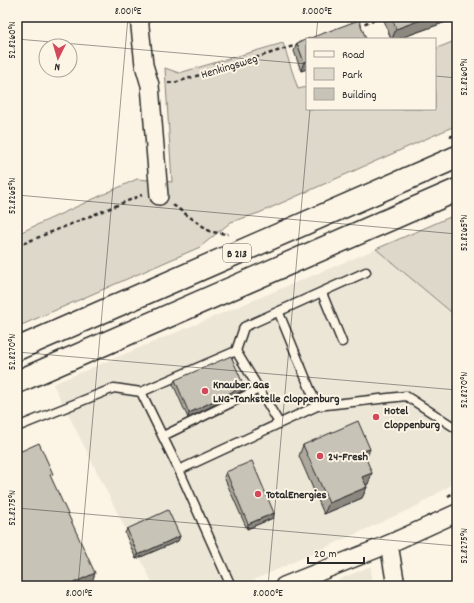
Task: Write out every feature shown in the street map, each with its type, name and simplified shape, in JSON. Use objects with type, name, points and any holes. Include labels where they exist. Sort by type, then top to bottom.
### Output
[{"type":"highway","name":"B 213","points":[[17,349],[457,157]]},
{"type":"highway","name":"B 213","points":[[17,382],[457,190]]},
{"type":"street","points":[[139,17],[144,65],[150,85],[159,196]]},
{"type":"street","points":[[284,586],[389,544],[457,513]]},
{"type":"street","points":[[389,544],[396,586]]},
{"type":"lane","points":[[17,427],[114,388],[141,392],[236,351],[244,327],[279,313],[366,272]]},
{"type":"lane","points":[[322,293],[342,342]]},
{"type":"lane","points":[[279,313],[317,406]]},
{"type":"lane","points":[[236,351],[279,423]]},
{"type":"lane","points":[[163,436],[259,389]]},
{"type":"lane","points":[[141,392],[179,470],[231,586]]},
{"type":"lane","points":[[179,470],[317,406],[406,396],[457,430]]},
{"type":"path","points":[[356,27],[382,17]]},
{"type":"path","name":"Henkingsweg","points":[[150,85],[177,82],[300,45]]},
{"type":"path","points":[[447,138],[457,134]]},
{"type":"path","points":[[17,246],[148,192],[159,196],[191,216],[212,232],[230,235]]},
{"type":"shaded area","points":[[376,249],[457,317],[457,481],[417,506],[241,586],[154,586],[53,384]]},
{"type":"shaded area","points":[[371,566],[372,586],[324,586]]},
{"type":"green space","points":[[457,40],[457,125],[259,213],[231,222],[200,247],[17,327],[17,234],[137,179],[172,182],[165,68],[179,73],[283,43],[298,89],[306,87],[306,110],[436,110],[436,49]]},
{"type":"green space","points":[[457,214],[457,317],[376,249]]},
{"type":"building","points":[[392,17],[429,17],[396,29]]},
{"type":"building","points":[[359,20],[366,38],[311,38]]},
{"type":"building","points":[[306,39],[306,61],[304,62],[297,43]]},
{"type":"building","points":[[231,356],[244,386],[189,413],[175,380]]},
{"type":"building","points":[[358,421],[370,449],[363,451],[372,473],[362,477],[367,487],[329,503],[303,445]]},
{"type":"building","points":[[39,443],[53,474],[50,475],[95,573],[67,586],[17,586],[17,453]]},
{"type":"building","points":[[252,461],[274,513],[248,524],[226,472]]},
{"type":"building","points":[[168,510],[180,536],[138,555],[127,529]]},
{"type":"place","name":"Knauber Gas LNG-Tankstelle Cloppenburg","points":[[205,391]]},
{"type":"place","name":"Hotel Cloppenburg","points":[[376,417]]},
{"type":"place","name":"24-Fresh","points":[[320,456]]},
{"type":"place","name":"TotalEnergies","points":[[258,494]]}]
